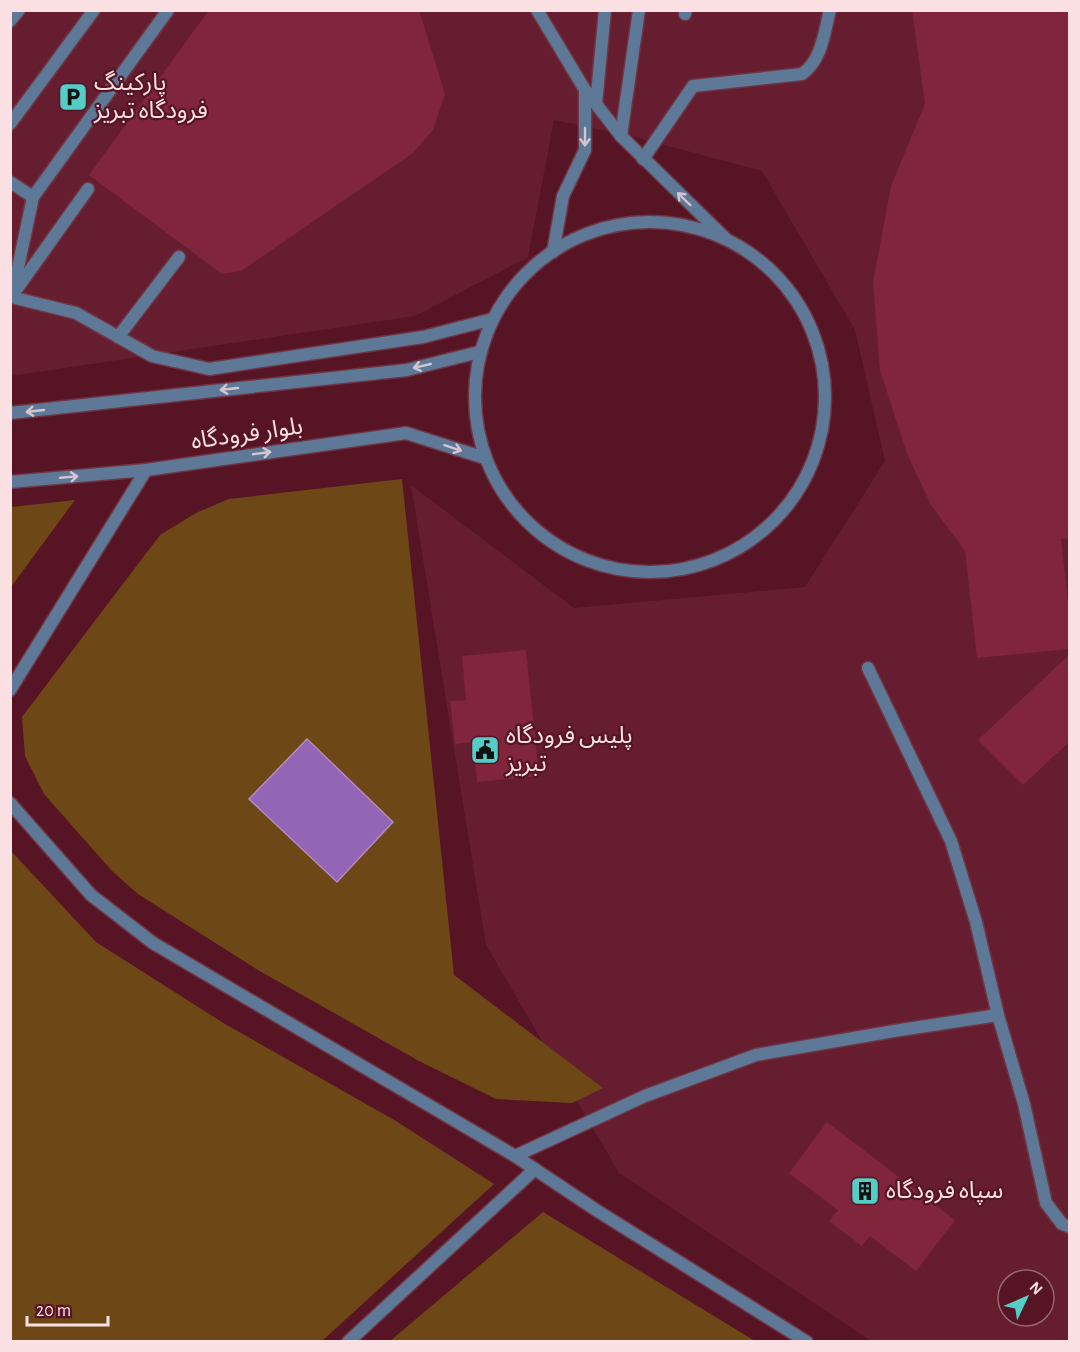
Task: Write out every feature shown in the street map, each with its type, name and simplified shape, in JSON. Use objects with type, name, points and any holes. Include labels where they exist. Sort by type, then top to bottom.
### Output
[{"type":"street","points":[[10,21],[18,10]]},
{"type":"street","points":[[10,124],[94,10]]},
{"type":"street","points":[[11,299],[33,197],[168,10]]},
{"type":"street","points":[[537,10],[585,90],[621,136],[726,239],[773,272],[807,318],[824,373],[823,430],[804,483],[768,528],[720,559],[665,573],[608,568],[556,545],[513,507],[485,458],[474,405],[479,352],[499,305],[532,265],[576,237],[626,222],[677,223],[726,239]]},
{"type":"street","points":[[596,104],[605,10]]},
{"type":"street","points":[[621,136],[639,10]]},
{"type":"street","points":[[643,159],[693,86],[802,74],[811,68],[817,59],[830,10]]},
{"type":"street","points":[[554,252],[563,196],[585,150],[585,90]]},
{"type":"street","points":[[10,182],[33,197]]},
{"type":"street","points":[[11,299],[88,189]]},
{"type":"street","points":[[118,337],[179,257]]},
{"type":"street","points":[[11,299],[76,313],[152,356],[209,369],[423,337],[493,319]]},
{"type":"street","name":"بلوار فرودگاه","points":[[10,413],[407,370],[479,352]]},
{"type":"street","name":"بلوار فرودگاه","points":[[10,482],[146,470],[406,433],[485,458]]},
{"type":"street","points":[[10,690],[146,470]]},
{"type":"street","points":[[868,668],[951,841],[976,921],[998,1015],[1024,1104],[1046,1203],[1062,1224],[1070,1227]]},
{"type":"street","points":[[10,803],[91,895],[153,943],[515,1156],[807,1341]]},
{"type":"street","points":[[515,1156],[645,1096],[756,1055],[998,1015]]},
{"type":"street","points":[[348,1341],[535,1169]]},
{"type":"shaded area","points":[[10,11],[1069,11],[1069,1341],[871,1341],[619,1173],[486,945],[411,485],[574,608],[805,587],[885,461],[855,330],[762,171],[627,135],[554,120],[528,257],[415,316],[11,376]]},
{"type":"shaded area","points":[[402,479],[454,975],[603,1088],[572,1103],[496,1099],[419,1061],[258,970],[138,894],[112,871],[44,794],[25,756],[22,717],[160,535],[196,513],[229,499]]},
{"type":"shaded area","points":[[75,500],[11,587],[11,507]]},
{"type":"shaded area","points":[[307,739],[393,822],[337,882],[249,799]]},
{"type":"shaded area","points":[[11,851],[96,942],[225,1024],[396,1121],[494,1184],[322,1341],[11,1341]]},
{"type":"shaded area","points":[[543,1212],[755,1341],[390,1341]]},
{"type":"building","points":[[209,10],[419,10],[445,94],[433,130],[413,153],[241,271],[222,274],[89,175]]},
{"type":"building","points":[[912,10],[1070,10],[1070,538],[1061,539],[1070,620],[1070,649],[977,658],[965,551],[931,505],[907,454],[880,370],[873,283],[891,186],[925,104]]},
{"type":"building","points":[[526,650],[539,776],[477,782],[473,742],[455,744],[450,701],[466,700],[462,656]]},
{"type":"building","points":[[1070,654],[1070,741],[1023,785],[978,740]]},
{"type":"building","name":"سپاه فرودگاه","points":[[827,1122],[955,1220],[916,1271],[870,1236],[862,1246],[829,1221],[838,1210],[789,1173]]},
{"type":"place","name":"پارکینگ فرودگاه تبریز","points":[[73,97]]},
{"type":"place","name":"پلیس فرودگاه تبریز","points":[[485,750]]},
{"type":"place","name":"سپاه فرودگاه","points":[[865,1191]]}]
